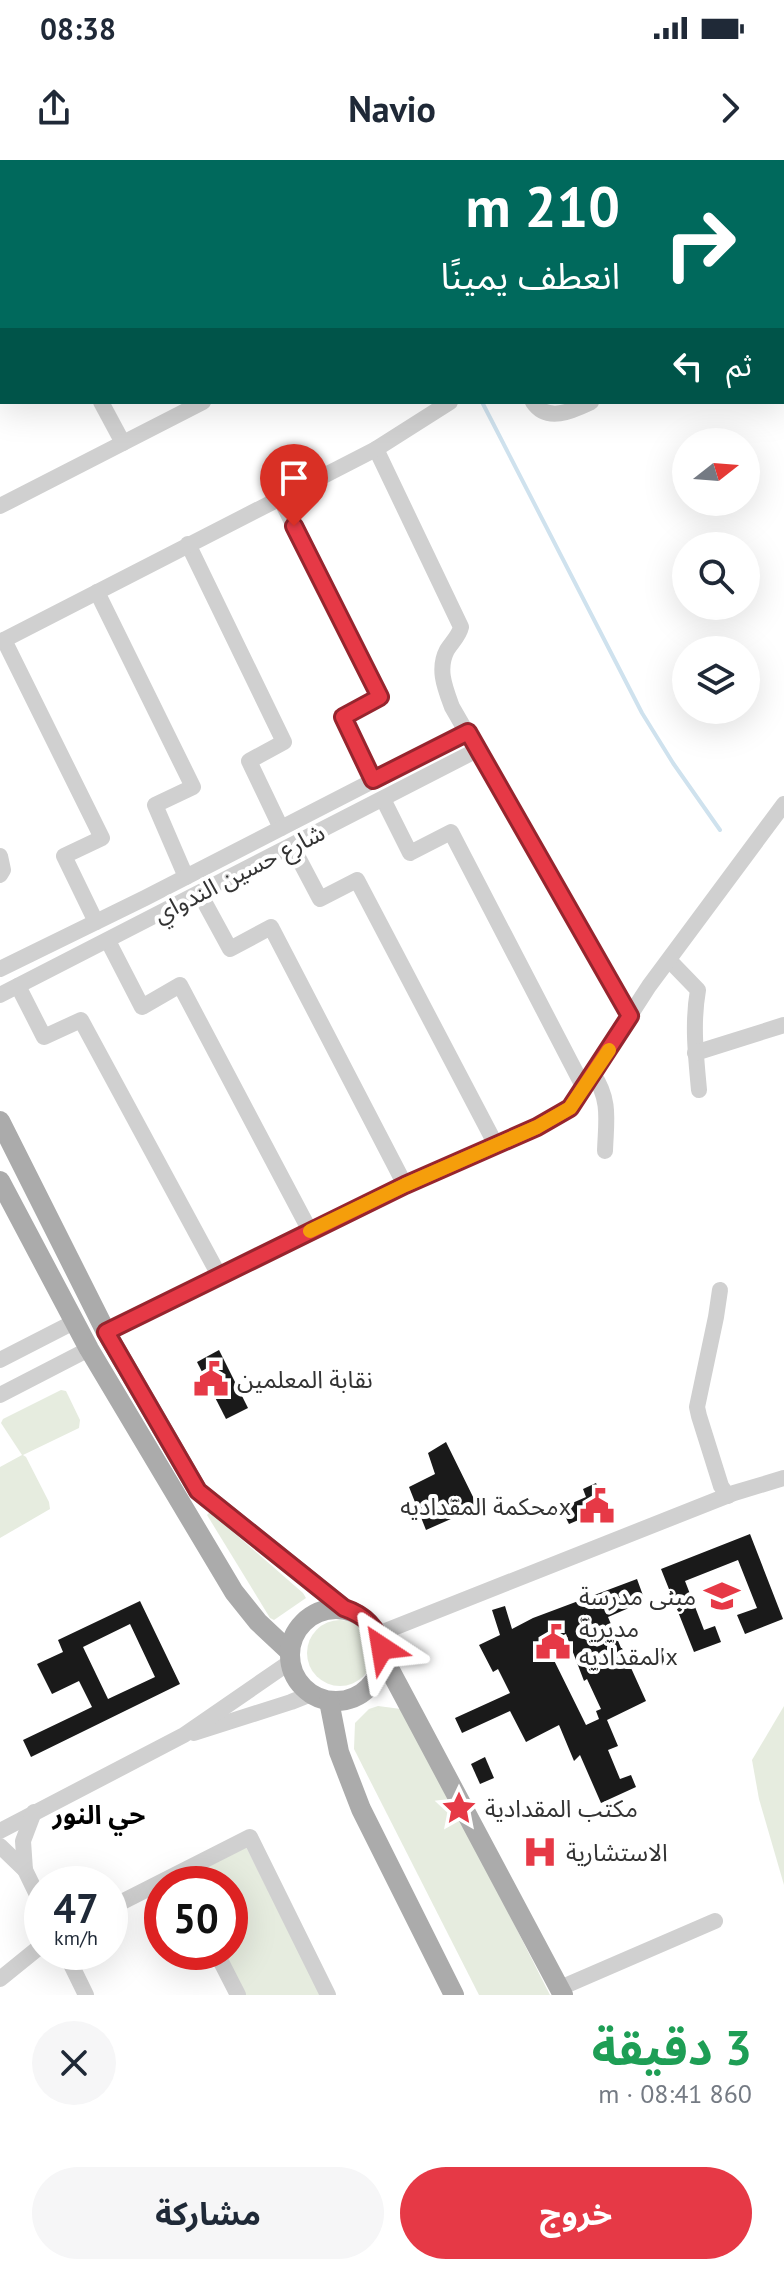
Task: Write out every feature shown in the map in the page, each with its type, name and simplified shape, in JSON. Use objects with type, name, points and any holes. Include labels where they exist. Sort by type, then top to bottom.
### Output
[{"type":"main road","points":[[0,1121],[106,1332],[198,1491],[344,1608],[362,1616],[378,1634],[383,1657],[561,1992]]},
{"type":"main road","points":[[3,1194],[89,1349],[234,1592],[290,1657],[297,1680],[320,1697],[348,1700],[365,1691],[378,1676],[383,1657]]},
{"type":"main road","points":[[290,1657],[295,1633],[307,1618],[324,1609],[344,1608]]},
{"type":"main road","points":[[320,1697],[361,1809],[451,1994]]},
{"type":"street","points":[[102,404],[123,443]]},
{"type":"street","points":[[0,506],[199,404]]},
{"type":"street","points":[[96,922],[64,856],[102,838],[2,641],[376,449],[447,404]]},
{"type":"street","points":[[534,404],[555,415],[587,404]]},
{"type":"street","points":[[376,449],[461,627],[444,657],[442,679],[452,707],[630,1016]]},
{"type":"street","points":[[280,498],[380,697],[343,717],[373,780]]},
{"type":"street","points":[[188,544],[284,742],[249,761],[281,828]]},
{"type":"street","points":[[97,592],[193,787],[155,805],[186,877]]},
{"type":"street","name":"شارع حسين الندواي","points":[[0,969],[468,732]]},
{"type":"street","name":"شارع حسين الندواي","points":[[0,995],[477,750]]},
{"type":"street","points":[[383,799],[410,853],[451,832],[589,1081],[603,1088],[607,1105],[605,1151]]},
{"type":"street","points":[[106,1332],[405,1185],[537,1127],[570,1108],[669,960],[784,804]]},
{"type":"street","points":[[292,846],[320,899],[357,880],[496,1145]]},
{"type":"street","points":[[0,856],[3,870],[0,875]]},
{"type":"street","points":[[200,894],[230,949],[271,927],[405,1185]]},
{"type":"street","points":[[108,941],[142,1007],[180,985],[310,1231]]},
{"type":"street","points":[[669,960],[698,990],[694,1012],[699,1090]]},
{"type":"street","points":[[18,986],[44,1037],[81,1020],[220,1277]]},
{"type":"street","points":[[695,1053],[784,1025]]},
{"type":"street","points":[[720,1290],[697,1407],[721,1486],[731,1494]]},
{"type":"street","points":[[0,1360],[74,1322]]},
{"type":"street","points":[[0,1395],[89,1349]]},
{"type":"street","points":[[378,1634],[731,1494],[784,1478]]},
{"type":"street","points":[[0,1831],[184,1735],[290,1657]]},
{"type":"street","points":[[184,1735],[291,1702],[320,1697]]},
{"type":"street","points":[[25,1866],[23,1841],[34,1812]]},
{"type":"street","points":[[201,1866],[250,1837],[328,1995]]},
{"type":"street","points":[[0,1846],[24,1869]]},
{"type":"street","points":[[561,1992],[715,1921]]},
{"type":"street","points":[[0,1979],[24,1960]]},
{"type":"street","points":[[74,1970],[86,1995]]},
{"type":"street","points":[[225,1970],[238,1995]]},
{"type":"shaded area","points":[[61,1390],[66,1391],[80,1420],[79,1428],[23,1455],[50,1509],[0,1538],[0,1467],[22,1455],[1,1423],[3,1419]]},
{"type":"shaded area","points":[[210,1512],[306,1598],[274,1620],[270,1618],[207,1515]]},
{"type":"shaded area","points":[[333,1620],[347,1620],[359,1625],[368,1634],[373,1653],[371,1666],[364,1677],[347,1686],[333,1686],[321,1681],[312,1672],[307,1660],[307,1646],[312,1634],[321,1625]]},
{"type":"shaded area","points":[[378,1706],[401,1709],[409,1716],[550,1995],[479,1995],[354,1749],[355,1723],[369,1709]]},
{"type":"shaded area","points":[[784,1706],[784,1885],[759,1799],[752,1760]]},
{"type":"shaded area","points":[[246,1847],[321,1995],[244,1995],[231,1970],[248,1970],[248,1866],[205,1866]]},
{"type":"building","points":[[219,1350],[248,1408],[226,1419],[197,1362]]},
{"type":"building","points":[[446,1442],[478,1507],[426,1530],[409,1487],[435,1474],[428,1453]]},
{"type":"building","points":[[596,1483],[607,1508],[569,1524],[561,1508],[586,1497],[583,1489]]},
{"type":"building","points":[[750,1534],[783,1619],[745,1634],[737,1615],[757,1608],[738,1560],[685,1581],[704,1630],[715,1626],[721,1642],[694,1652],[661,1569]]},
{"type":"building","points":[[637,1579],[645,1601],[608,1617],[646,1701],[607,1720],[618,1746],[608,1750],[620,1779],[631,1775],[636,1787],[601,1803],[580,1755],[574,1761],[559,1725],[526,1742],[510,1711],[462,1733],[455,1718],[510,1693],[498,1669],[493,1672],[479,1645],[500,1635],[492,1610],[505,1606],[512,1629],[533,1618]],"holes":[[[566,1634],[584,1681],[587,1679],[601,1709],[596,1711],[599,1719],[586,1725],[545,1642]]]},
{"type":"building","points":[[140,1601],[180,1684],[31,1757],[23,1740],[92,1707],[79,1681],[52,1694],[37,1664],[63,1652],[58,1640]],"holes":[[[130,1624],[155,1677],[108,1699],[83,1647]]]},
{"type":"building","points":[[485,1757],[494,1778],[480,1784],[471,1764]]},
{"type":"waterway","points":[[483,404],[642,713],[720,830]]},
{"type":"slow traffic","points":[[310,1231],[537,1127],[570,1108],[609,1050]]},
{"type":"place","name":"نقابة المعلمين","points":[[211,1379]]},
{"type":"place","name":"محكمة المقداديهx","points":[[597,1506]]},
{"type":"place","name":"مبنى مدرسة","points":[[722,1596]]},
{"type":"place","name":"مديرية المقداديهx","points":[[553,1642]]},
{"type":"place","name":"مكتب المقدادية","points":[[459,1808]]},
{"type":"place","name":"الاستشارية","points":[[540,1852]]},
{"type":"district","name":"حي النور","points":[[99,1814]]},
{"type":"route","points":[[294,526],[380,697],[343,717],[373,780],[468,732],[630,1016],[570,1108],[537,1127],[405,1185],[106,1332],[198,1491],[344,1608],[362,1616],[378,1634],[382,1648]]}]
